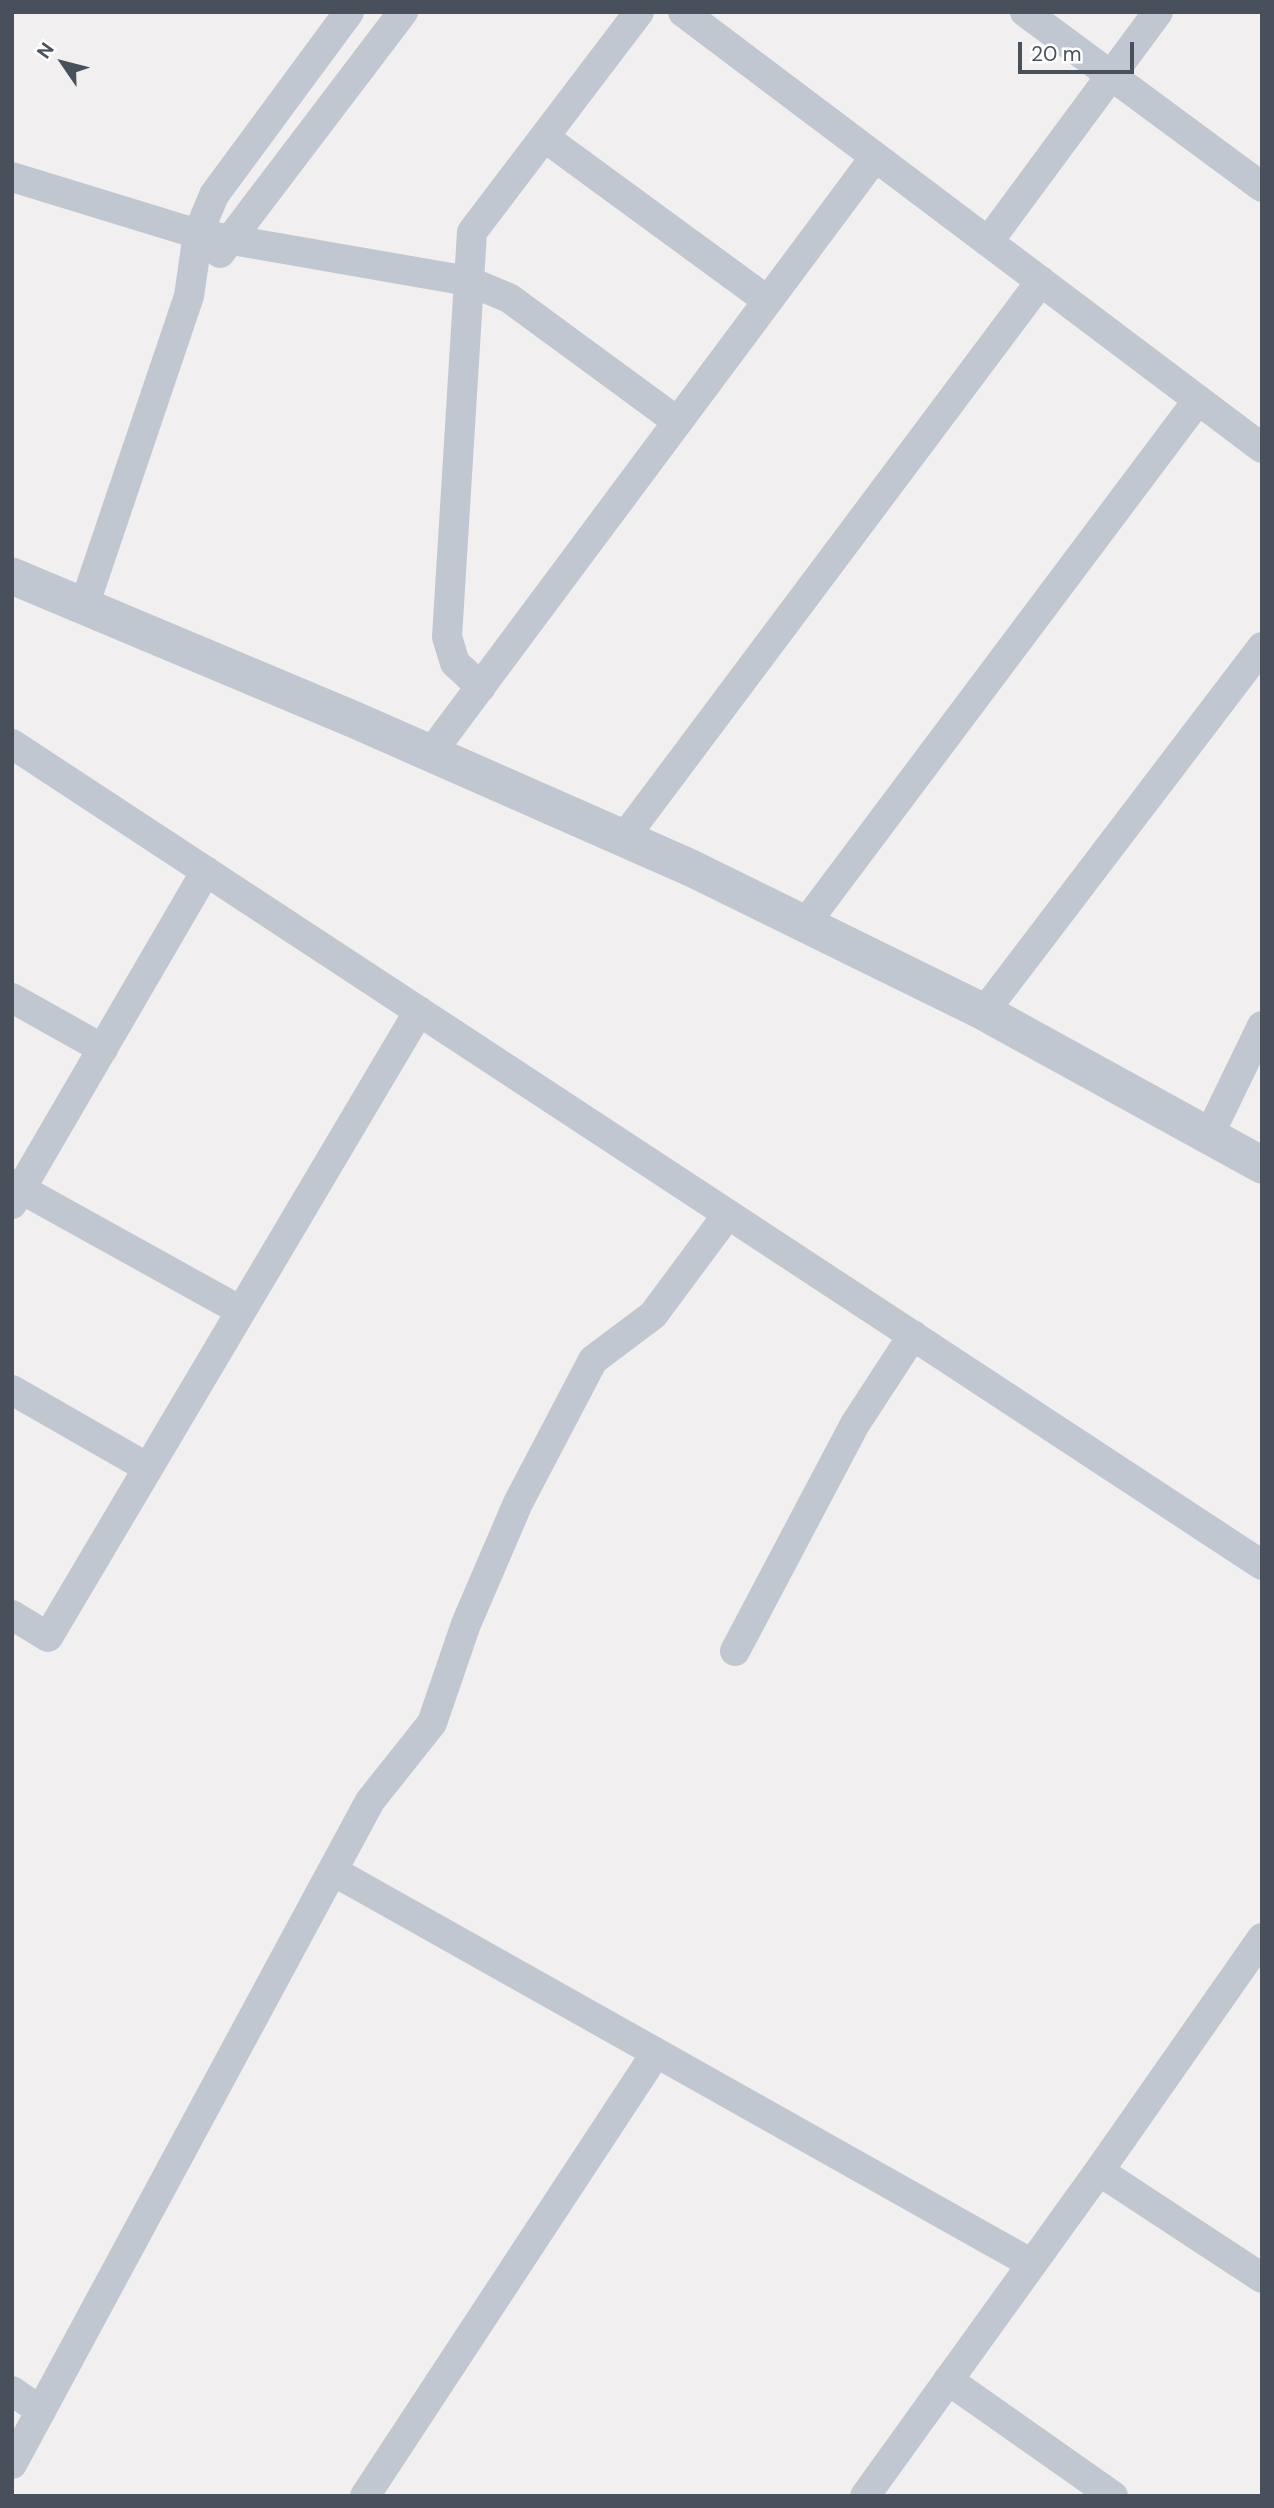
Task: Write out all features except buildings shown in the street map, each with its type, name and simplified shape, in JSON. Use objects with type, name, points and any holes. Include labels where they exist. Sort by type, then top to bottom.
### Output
[{"type":"street","points":[[84,606],[189,296],[198,234],[214,195],[349,12]]},
{"type":"street","points":[[189,296],[402,12]]},
{"type":"street","points":[[481,687],[455,663],[447,636],[472,232],[639,12]]},
{"type":"street","points":[[683,12],[1262,448]]},
{"type":"street","points":[[1025,12],[1262,187]]},
{"type":"street","points":[[988,242],[1158,12]]},
{"type":"street","points":[[544,137],[768,302]]},
{"type":"street","points":[[431,754],[875,157]]},
{"type":"street","points":[[12,177],[198,234],[468,281],[509,298],[678,422]]},
{"type":"street","points":[[624,838],[1041,281]]},
{"type":"street","points":[[804,924],[1198,400]]},
{"type":"street","points":[[12,576],[691,868],[984,1012],[1262,1165]]},
{"type":"street","points":[[984,1012],[1262,647]]},
{"type":"street","points":[[12,744],[1262,1565]]},
{"type":"street","points":[[206,871],[103,1049],[15,1192],[241,1311]]},
{"type":"street","points":[[12,998],[103,1049]]},
{"type":"street","points":[[12,1615],[48,1637],[419,1011]]},
{"type":"street","points":[[1209,1135],[1262,1026]]},
{"type":"street","points":[[12,2464],[370,1801],[432,1723],[466,1624],[518,1503],[593,1360],[653,1315],[728,1214]]},
{"type":"street","points":[[736,1651],[855,1424],[914,1335]]},
{"type":"street","points":[[12,1390],[148,1468]]},
{"type":"street","points":[[333,1871],[1031,2264]]},
{"type":"street","points":[[865,2496],[1099,2171],[1262,1938]]},
{"type":"street","points":[[365,2496],[656,2053]]},
{"type":"street","points":[[1099,2171],[1262,2278]]},
{"type":"street","points":[[948,2380],[1113,2496]]},
{"type":"street","points":[[12,2391],[41,2412]]}]
